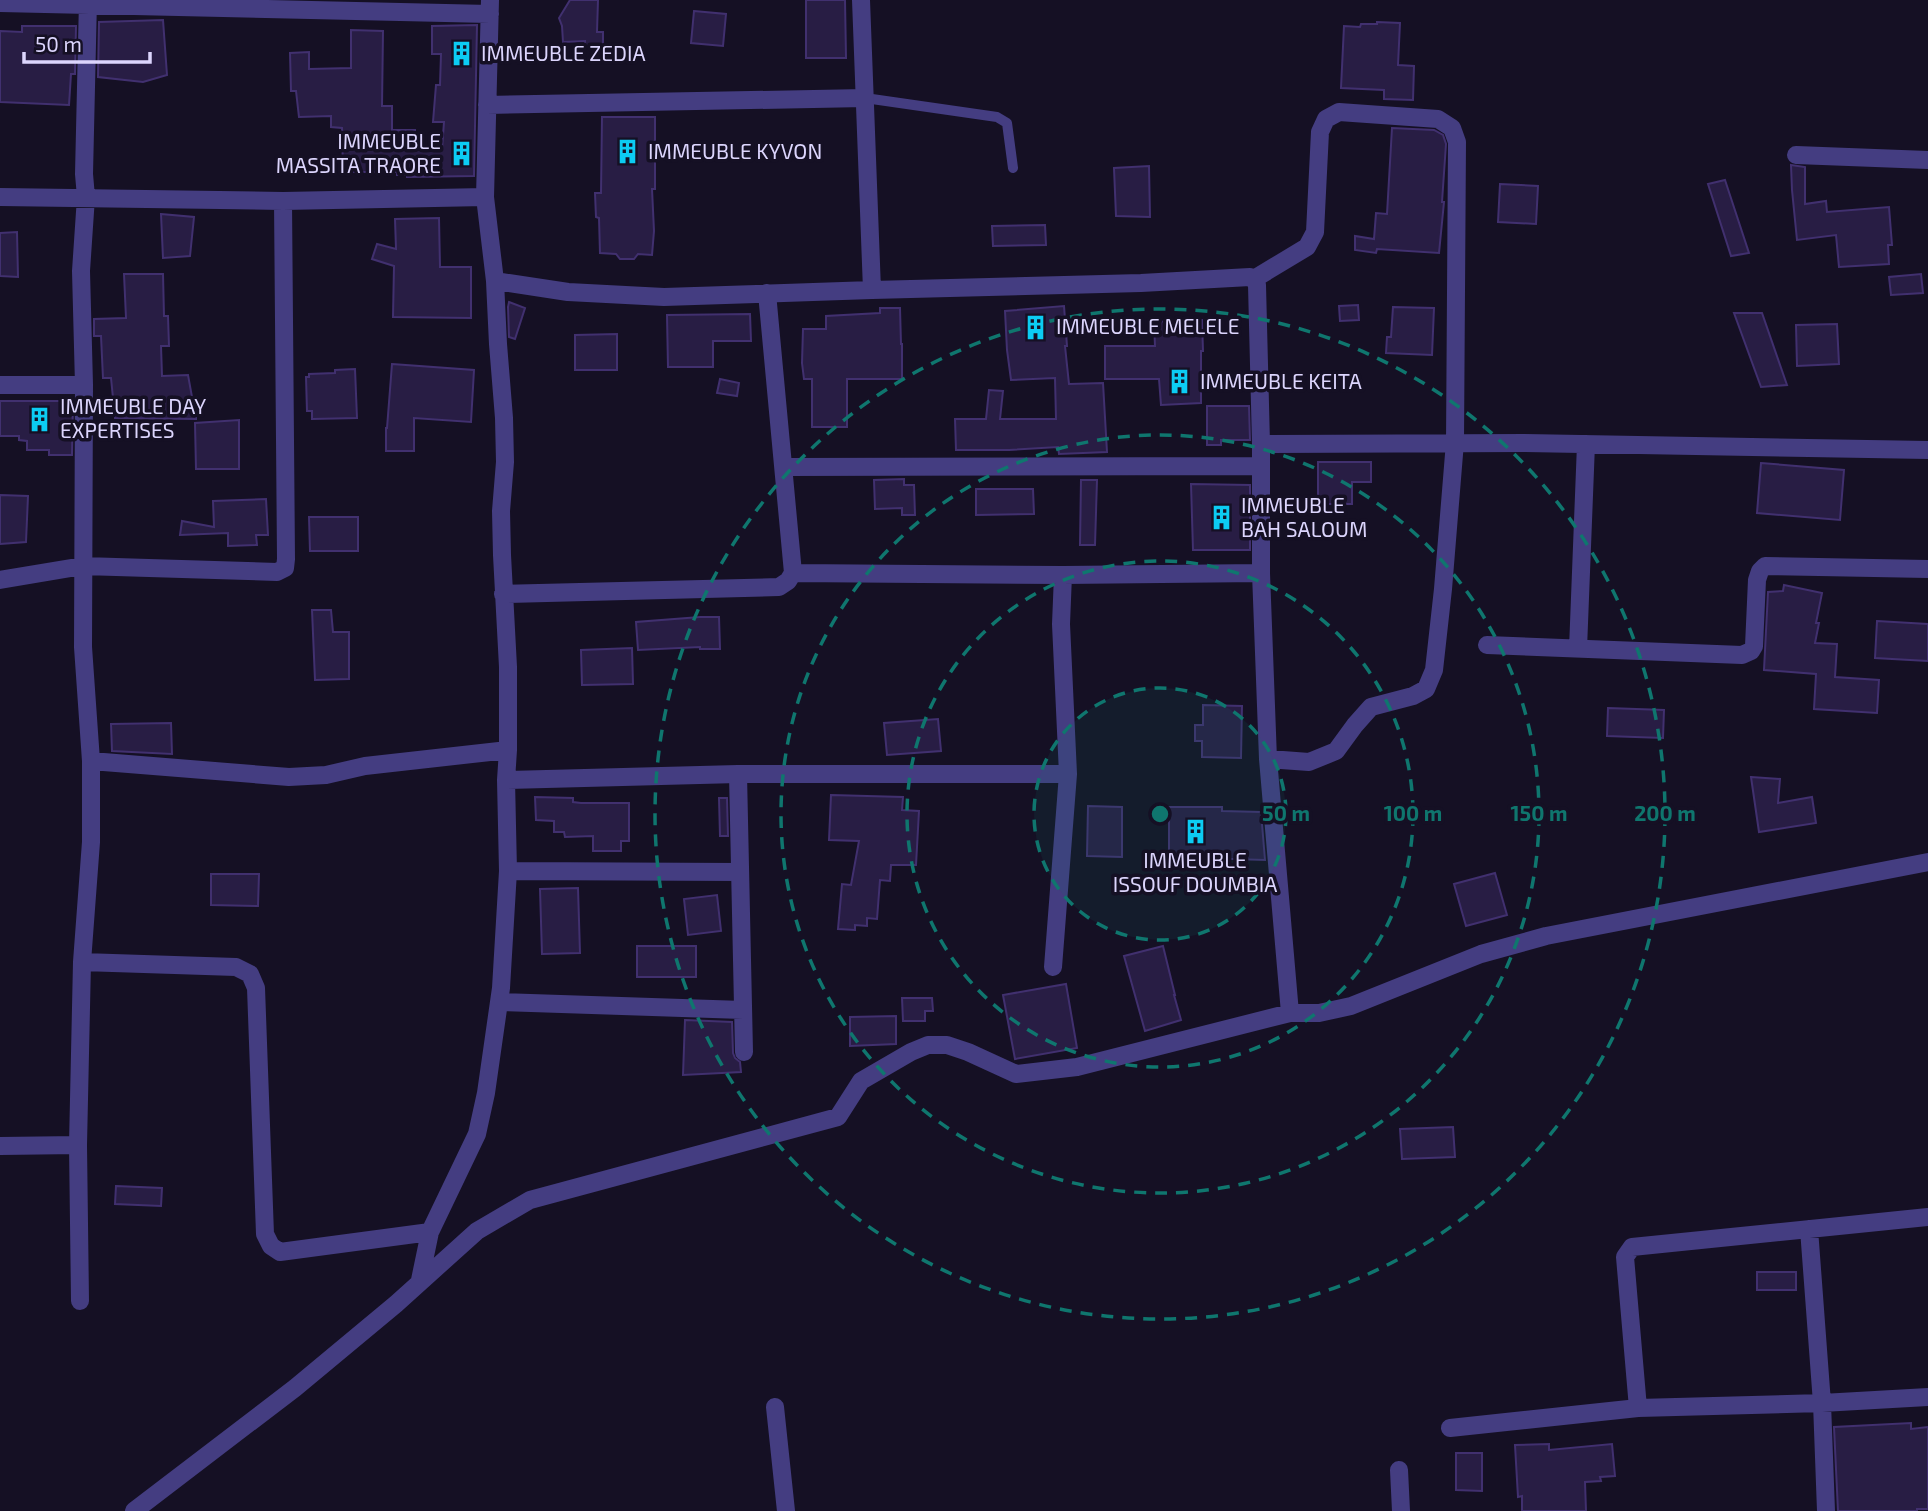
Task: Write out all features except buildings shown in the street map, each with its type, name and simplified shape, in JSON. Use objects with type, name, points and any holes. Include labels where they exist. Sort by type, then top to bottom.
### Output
[{"type":"street","points":[[861,0],[872,290]]},
{"type":"street","points":[[80,1301],[78,1145],[82,962],[91,842],[91,761],[83,647],[84,386],[81,271],[86,197],[88,2]]},
{"type":"street","points":[[0,3],[490,7],[485,197],[495,281],[505,462],[501,511],[508,667],[508,871],[499,1002],[486,1093],[477,1134],[430,1232],[420,1280]]},
{"type":"street","points":[[486,105],[865,98]]},
{"type":"street","points":[[1254,279],[1307,247],[1315,232],[1320,132],[1326,120],[1339,112],[1438,119],[1452,128],[1457,142],[1455,442],[1434,670],[1426,689],[1413,696],[1371,707],[1336,751],[1309,762],[1268,759]]},
{"type":"street","points":[[1796,155],[1928,160]]},
{"type":"street","points":[[0,197],[283,201],[485,197]]},
{"type":"street","points":[[0,580],[83,566],[277,572],[285,568],[283,201]]},
{"type":"street","points":[[495,281],[568,292],[664,297],[1141,283],[1250,277],[1254,279],[1257,285],[1261,573],[1268,759],[1290,1013]]},
{"type":"street","points":[[503,594],[779,587],[788,581],[793,573],[768,293]]},
{"type":"street","points":[[0,385],[84,386]]},
{"type":"street","points":[[1261,444],[1455,442],[1928,450]]},
{"type":"street","points":[[1578,649],[1586,444]]},
{"type":"street","points":[[784,467],[1261,466]]},
{"type":"street","points":[[1488,645],[1742,655],[1751,651],[1754,646],[1757,580],[1765,566],[1928,569]]},
{"type":"street","points":[[793,573],[1261,573]]},
{"type":"street","points":[[1053,967],[1068,775],[1061,624],[1063,575]]},
{"type":"street","points":[[91,761],[289,777],[326,775],[365,766],[508,750]]},
{"type":"street","points":[[506,779],[738,774],[1068,775]]},
{"type":"street","points":[[738,774],[744,1052]]},
{"type":"street","points":[[134,1511],[295,1388],[396,1304],[477,1231],[530,1200],[838,1118],[861,1081],[928,1045],[947,1045],[1016,1074],[1077,1067],[1290,1013],[1319,1013],[1351,1006],[1480,954],[1546,936],[1928,862]]},
{"type":"street","points":[[508,871],[740,872]]},
{"type":"street","points":[[82,962],[236,967],[250,974],[256,988],[265,1234],[271,1247],[280,1252],[430,1232]]},
{"type":"street","points":[[499,1002],[743,1010]]},
{"type":"street","points":[[0,1146],[78,1145]]},
{"type":"street","points":[[1637,1408],[1625,1257],[1632,1247],[1928,1217]]},
{"type":"street","points":[[1809,1229],[1822,1403],[1826,1511]]},
{"type":"street","points":[[1450,1428],[1637,1408],[1928,1398]]},
{"type":"street","points":[[775,1408],[786,1511]]},
{"type":"street","points":[[1399,1470],[1401,1511]]},
{"type":"lane","points":[[865,98],[997,117],[1007,123],[1013,168]]},
{"type":"place","name":"IMMEUBLE ZEDIA","points":[[461,54]]},
{"type":"place","name":"IMMEUBLE KYVON","points":[[628,152]]},
{"type":"place","name":"IMMEUBLE MASSITA TRAORE","points":[[461,154]]},
{"type":"place","name":"IMMEUBLE MELELE","points":[[1036,327]]},
{"type":"place","name":"IMMEUBLE KEITA","points":[[1180,382]]},
{"type":"place","name":"IMMEUBLE DAY EXPERTISES","points":[[40,419]]},
{"type":"place","name":"IMMEUBLE BAH SALOUM","points":[[1221,518]]},
{"type":"place","name":"IMMEUBLE ISSOUF DOUMBIA","points":[[1195,832]]}]
